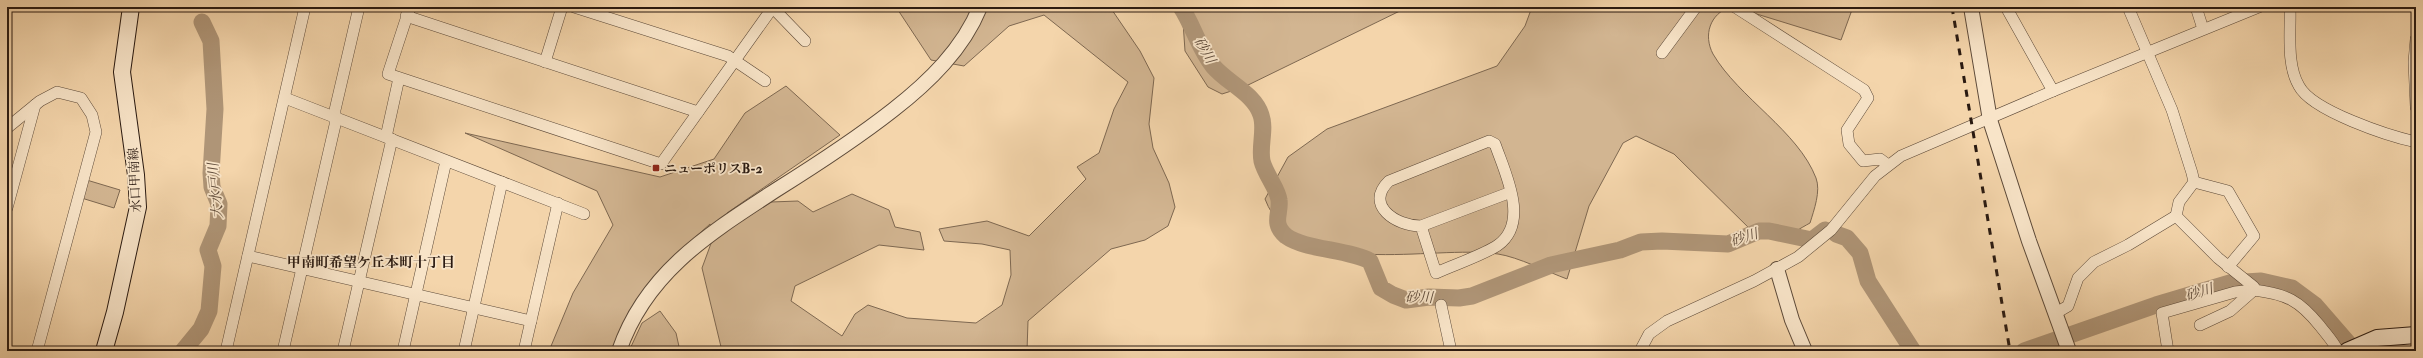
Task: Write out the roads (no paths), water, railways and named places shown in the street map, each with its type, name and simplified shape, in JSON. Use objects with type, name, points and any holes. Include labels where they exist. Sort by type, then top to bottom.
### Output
[{"type":"main road","name":"水口甲南線","points":[[104,351],[119,297],[138,207],[136,175],[122,72],[131,7]]},
{"type":"main road","points":[[2353,348],[2386,336],[2416,336]]},
{"type":"street","points":[[226,351],[305,7]]},
{"type":"street","points":[[283,351],[334,133],[335,118],[359,7]]},
{"type":"street","points":[[545,62],[562,7]]},
{"type":"street","points":[[574,7],[736,60],[765,81]]},
{"type":"street","points":[[698,112],[545,62],[408,12],[388,74],[661,164],[773,7],[805,41]]},
{"type":"street","points":[[619,351],[639,308],[675,263],[707,235],[878,122],[918,91],[951,56],[980,7]]},
{"type":"street","points":[[1662,53],[1696,7]]},
{"type":"street","points":[[1735,7],[1864,90],[1868,98],[1847,130],[1849,144],[1863,161],[1880,159],[1888,165]]},
{"type":"street","points":[[1971,7],[1990,120],[2028,240],[2062,328],[2068,348]]},
{"type":"street","points":[[2006,7],[2053,91]]},
{"type":"street","points":[[2128,7],[2172,110],[2194,182]]},
{"type":"street","points":[[2196,7],[2203,29]]},
{"type":"street","points":[[1640,351],[1649,334],[1667,321],[1798,258],[1831,230],[1875,176],[1888,165],[1917,148],[1990,120],[2053,91],[2259,7]]},
{"type":"street","points":[[2290,7],[2292,66],[2299,87],[2325,108],[2361,124],[2416,142]]},
{"type":"street","points":[[2416,39],[2414,62],[2416,107]]},
{"type":"street","points":[[343,351],[389,138],[399,78]]},
{"type":"street","points":[[7,128],[35,105],[56,92],[80,98],[92,115],[96,132],[37,351]]},
{"type":"street","points":[[285,98],[584,214]]},
{"type":"street","points":[[7,208],[35,105]]},
{"type":"street","points":[[1421,226],[1436,273],[1498,246],[1506,237],[1514,214],[1511,192],[1495,144],[1489,141],[1389,181],[1381,192],[1382,207],[1392,220],[1401,224],[1421,226],[1511,192]]},
{"type":"street","points":[[403,351],[446,161]]},
{"type":"street","points":[[464,351],[502,182]]},
{"type":"street","points":[[2176,216],[2178,202],[2194,182]]},
{"type":"street","points":[[2194,182],[2228,191],[2254,236],[2228,267]]},
{"type":"street","points":[[524,351],[558,203]]},
{"type":"street","points":[[2056,313],[2068,306],[2078,278],[2094,262],[2128,245],[2176,216]]},
{"type":"street","points":[[2176,216],[2228,267],[2254,289]]},
{"type":"street","points":[[248,256],[302,270],[531,321]]},
{"type":"street","points":[[1777,269],[1792,320],[1805,351]]},
{"type":"street","points":[[2200,325],[2230,311],[2254,289]]},
{"type":"street","points":[[2168,351],[2162,313],[2234,292],[2254,289],[2281,294],[2297,302],[2328,336],[2338,351]]},
{"type":"street","points":[[1441,305],[1451,351]]},
{"type":"waterway","name":"砂川","points":[[1181,7],[1204,52],[1213,66],[1253,100],[1258,107],[1263,126],[1261,149],[1262,161],[1278,196],[1278,223],[1281,231],[1294,241],[1350,254],[1370,261],[1381,288],[1406,300],[1429,297],[1459,298],[1472,296],[1551,265],[1620,250],[1641,242],[1662,241],[1728,244],[1759,231],[1769,231],[1812,240],[1825,230]]},
{"type":"waterway","name":"大水戸川","points":[[183,351],[201,329],[209,311],[213,266],[208,250],[218,226],[219,204],[212,187],[211,173],[215,109],[211,41],[202,22]]},
{"type":"waterway","name":"砂川","points":[[1836,234],[1847,238],[1860,253],[1868,281],[1913,351]]},
{"type":"waterway","name":"砂川","points":[[2024,351],[2156,305],[2230,283],[2261,281],[2292,288],[2315,305],[2355,351]]},
{"type":"railway","points":[[1952,7],[2010,351]]},
{"type":"place","name":"ニューポリスB-2","points":[[656,168]]},
{"type":"district","name":"甲南町希望ケ丘本町十丁目","points":[[371,262]]}]
